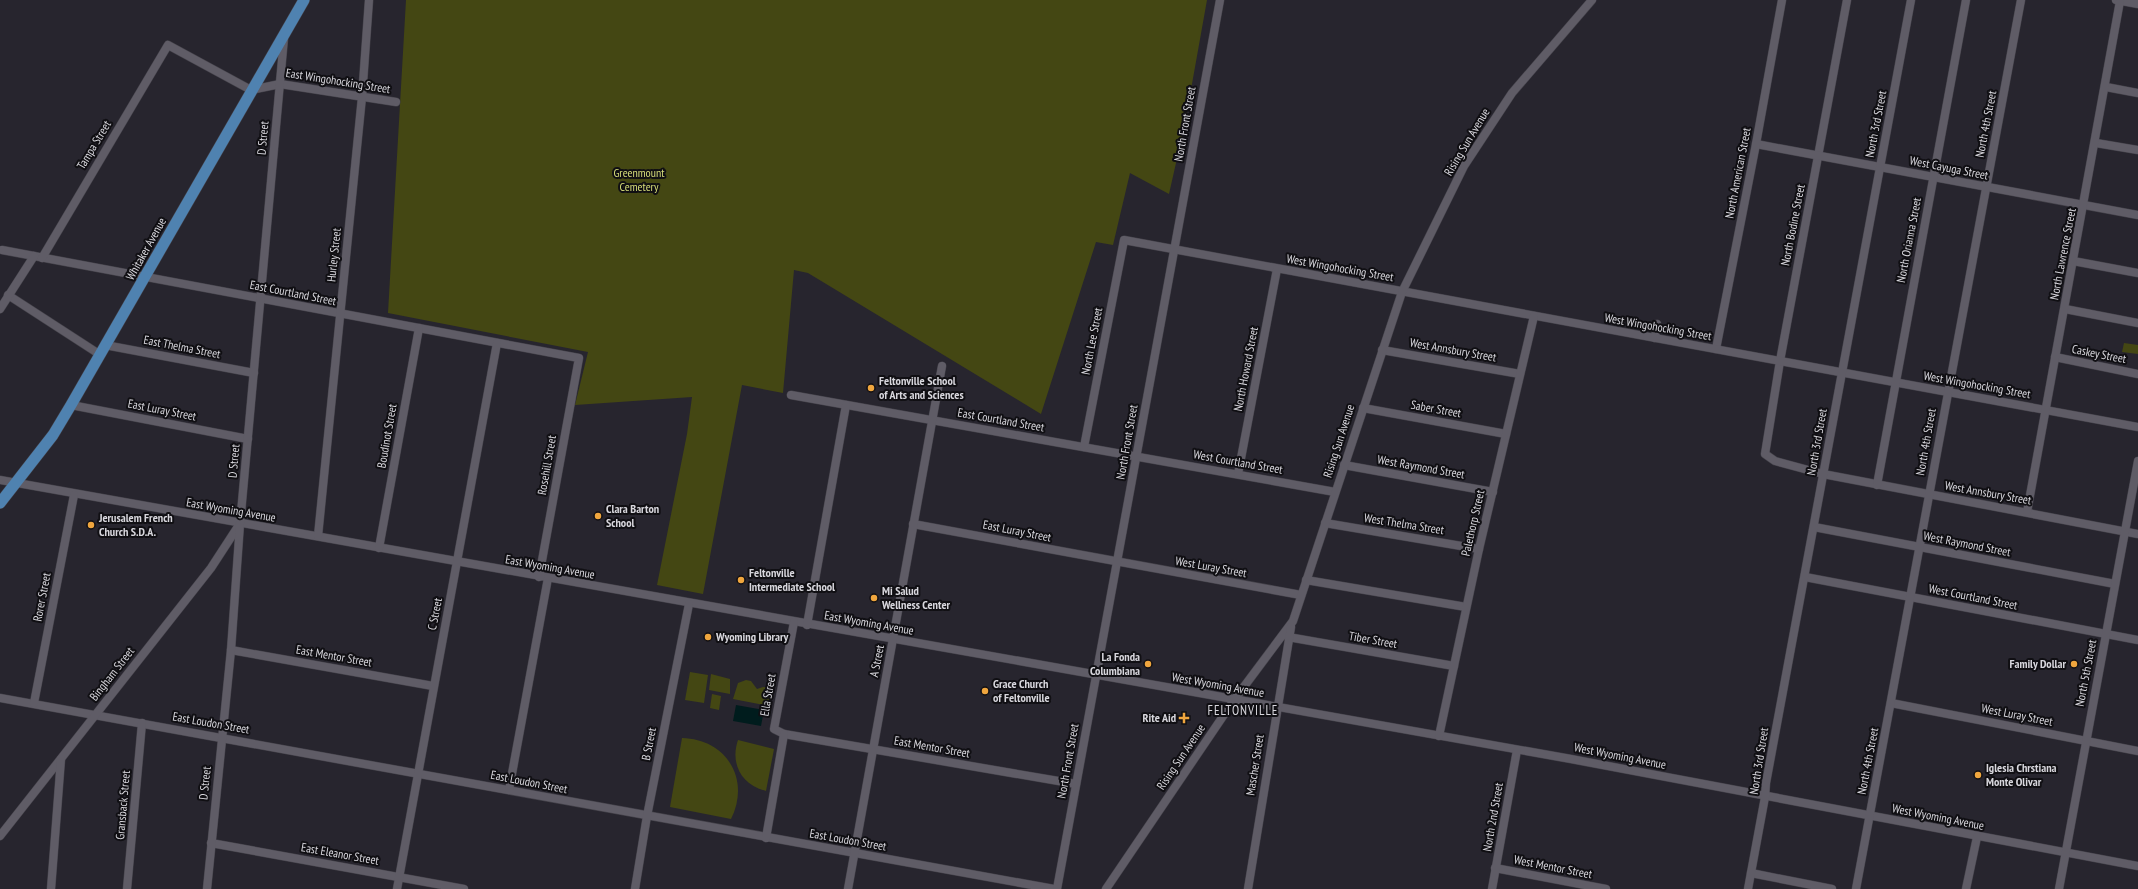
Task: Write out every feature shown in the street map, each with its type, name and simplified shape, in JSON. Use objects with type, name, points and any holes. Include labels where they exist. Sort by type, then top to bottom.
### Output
[{"type":"main road","name":"Whitaker Avenue","points":[[0,503],[53,436],[102,349],[146,277],[163,243],[304,0]]},
{"type":"street","name":"Hurley Street","points":[[318,536],[362,97],[369,0]]},
{"type":"street","name":"North Front Street","points":[[1056,889],[1220,0]]},
{"type":"street","name":"Rising Sun Avenue","points":[[1106,889],[1234,700],[1293,621],[1362,408],[1402,292],[1464,166],[1512,93],[1592,0]]},
{"type":"street","name":"North American Street","points":[[1716,349],[1756,144],[1782,0]]},
{"type":"street","name":"North Bodine Street","points":[[1766,455],[1780,361],[1847,0]]},
{"type":"street","name":"North 3rd Street","points":[[1748,889],[1765,797],[1767,776],[1911,0]]},
{"type":"street","name":"North Orianna Street","points":[[1877,485],[1966,0]]},
{"type":"street","name":"North 4th Street","points":[[1856,889],[2021,0]]},
{"type":"street","points":[[2118,0],[2138,4]]},
{"type":"street","name":"North Lawrence Street","points":[[2027,512],[2106,87],[2118,0]]},
{"type":"street","name":"D Street","points":[[207,889],[231,650],[240,524],[284,35]]},
{"type":"street","name":"Tampa Street","points":[[0,309],[8,295],[38,257],[168,45],[251,90]]},
{"type":"street","name":"East Wingohocking Street","points":[[251,90],[280,84],[396,102]]},
{"type":"street","points":[[2106,87],[2138,93]]},
{"type":"street","points":[[2096,142],[2138,150]]},
{"type":"street","name":"West Cayuga Street","points":[[1756,144],[2138,215]]},
{"type":"street","name":"North Lee Street","points":[[1084,447],[1124,240],[1174,250]]},
{"type":"street","name":"East Courtland Street","points":[[2,250],[579,358]]},
{"type":"street","name":"West Wingohocking Street","points":[[1174,250],[2138,427]]},
{"type":"street","points":[[2073,261],[2138,273]]},
{"type":"street","name":"North Howard Street","points":[[1238,474],[1277,269]]},
{"type":"street","name":"East Thelma Street","points":[[8,295],[102,349],[254,373]]},
{"type":"street","points":[[2065,309],[2138,323]]},
{"type":"street","name":"Palethorp Street","points":[[1439,736],[1479,549],[1534,316]]},
{"type":"street","points":[[1655,338],[1657,324]]},
{"type":"street","name":"Boudinot Street","points":[[379,548],[419,328]]},
{"type":"street","name":"C Street","points":[[397,889],[497,343]]},
{"type":"street","name":"West Annsbury Street","points":[[1382,350],[1520,374]]},
{"type":"street","name":"Rosehill Street","points":[[539,577],[579,358]]},
{"type":"street","name":"Caskey Street","points":[[2055,358],[2138,374]]},
{"type":"street","name":"A Street","points":[[848,889],[942,366]]},
{"type":"street","name":"East Courtland Street","points":[[791,395],[1136,456]]},
{"type":"street","name":"East Luray Street","points":[[71,405],[248,439]]},
{"type":"street","points":[[807,625],[846,405]]},
{"type":"street","name":"Saber Street","points":[[1362,408],[1506,434]]},
{"type":"street","name":"West Annsbury Street","points":[[1766,455],[1775,461],[1823,474],[2138,534]]},
{"type":"street","name":"West Courtland Street","points":[[1136,456],[1335,492]]},
{"type":"street","name":"North 5th Street","points":[[2059,889],[2138,461]]},
{"type":"street","name":"West Raymond Street","points":[[1344,465],[1493,492]]},
{"type":"street","name":"East Wyoming Avenue","points":[[0,480],[74,495],[318,536],[689,604],[1096,676]]},
{"type":"street","name":"Rorer Street","points":[[34,703],[74,495]]},
{"type":"street","name":"West Thelma Street","points":[[1325,523],[1479,549]]},
{"type":"street","name":"Bingham Street","points":[[0,836],[212,568],[240,524]]},
{"type":"street","name":"East Luray Street","points":[[913,524],[1117,562]]},
{"type":"street","name":"West Raymond Street","points":[[1814,527],[2115,584]]},
{"type":"street","name":"West Luray Street","points":[[1117,562],[1301,595]]},
{"type":"street","name":"West Courtland Street","points":[[1805,577],[2138,640]]},
{"type":"street","points":[[508,790],[548,578]]},
{"type":"street","points":[[1306,580],[1466,607]]},
{"type":"street","name":"B Street","points":[[636,889],[648,816],[689,604]]},
{"type":"street","name":"Mascher Street","points":[[1248,889],[1276,708],[1288,637],[1293,621]]},
{"type":"street","name":"Ella Street","points":[[784,734],[774,729],[794,622]]},
{"type":"street","name":"Tiber Street","points":[[1288,637],[1454,666]]},
{"type":"street","name":"East Mentor Street","points":[[231,650],[434,686]]},
{"type":"street","name":"West Wyoming Avenue","points":[[1096,676],[1501,747],[1869,817],[2138,866]]},
{"type":"street","name":"East Loudon Street","points":[[0,698],[96,714],[766,838],[1056,889]]},
{"type":"street","name":"West Luray Street","points":[[1891,703],[2138,751]]},
{"type":"street","name":"Gransback Street","points":[[127,889],[142,723]]},
{"type":"street","points":[[766,838],[784,734]]},
{"type":"street","name":"East Mentor Street","points":[[784,734],[1076,784]]},
{"type":"street","name":"North 2nd Street","points":[[1492,889],[1517,750]]},
{"type":"street","points":[[51,889],[61,759]]},
{"type":"street","points":[[1966,889],[1977,837]]},
{"type":"street","name":"East Eleanor Street","points":[[211,843],[464,889]]},
{"type":"street","name":"West Mentor Street","points":[[1495,868],[1606,889]]},
{"type":"street","points":[[1751,873],[1832,889]]},
{"type":"green space","name":"Greenmount Cemetery","points":[[406,0],[1207,0],[1185,123],[1169,194],[1130,173],[1113,245],[1096,242],[1041,414],[808,273],[794,270],[783,393],[742,385],[703,594],[657,585],[687,434],[692,397],[575,405],[588,352],[388,313]]},
{"type":"green space","points":[[2124,343],[2138,345],[2138,354],[2122,352]]},
{"type":"green space","points":[[690,672],[708,675],[704,703],[685,700]]},
{"type":"green space","points":[[711,674],[730,679],[730,694],[709,690]]},
{"type":"green space","points":[[746,680],[751,681],[757,689],[763,687],[773,688],[769,706],[733,699],[738,683]]},
{"type":"green space","points":[[712,694],[721,696],[719,710],[710,708]]},
{"type":"green space","points":[[682,738],[698,740],[711,745],[722,754],[730,764],[736,776],[738,790],[736,804],[731,819],[670,807]]},
{"type":"green space","points":[[738,740],[774,749],[766,791],[750,784],[740,772],[735,757]]},
{"type":"shaded area","points":[[736,705],[764,710],[761,726],[733,721]]},
{"type":"place","name":"Feltonville School of Arts and Sciences","points":[[871,388]]},
{"type":"place","name":"Clara Barton School","points":[[598,516]]},
{"type":"place","name":"Jerusalem French Church S.D.A.","points":[[91,525]]},
{"type":"place","name":"Feltonville Intermediate School","points":[[741,580]]},
{"type":"place","name":"Mi Salud Wellness Center","points":[[874,598]]},
{"type":"place","name":"Wyoming Library","points":[[708,637]]},
{"type":"place","name":"La Fonda Columbiana","points":[[1148,664]]},
{"type":"place","name":"Family Dollar","points":[[2074,664]]},
{"type":"place","name":"Grace Church of Feltonville","points":[[985,691]]},
{"type":"place","name":"Rite Aid","points":[[1184,718]]},
{"type":"place","name":"Iglesia Chrstiana Monte Olivar","points":[[1978,775]]},
{"type":"district","name":"FELTONVILLE","points":[[1243,710]]}]
